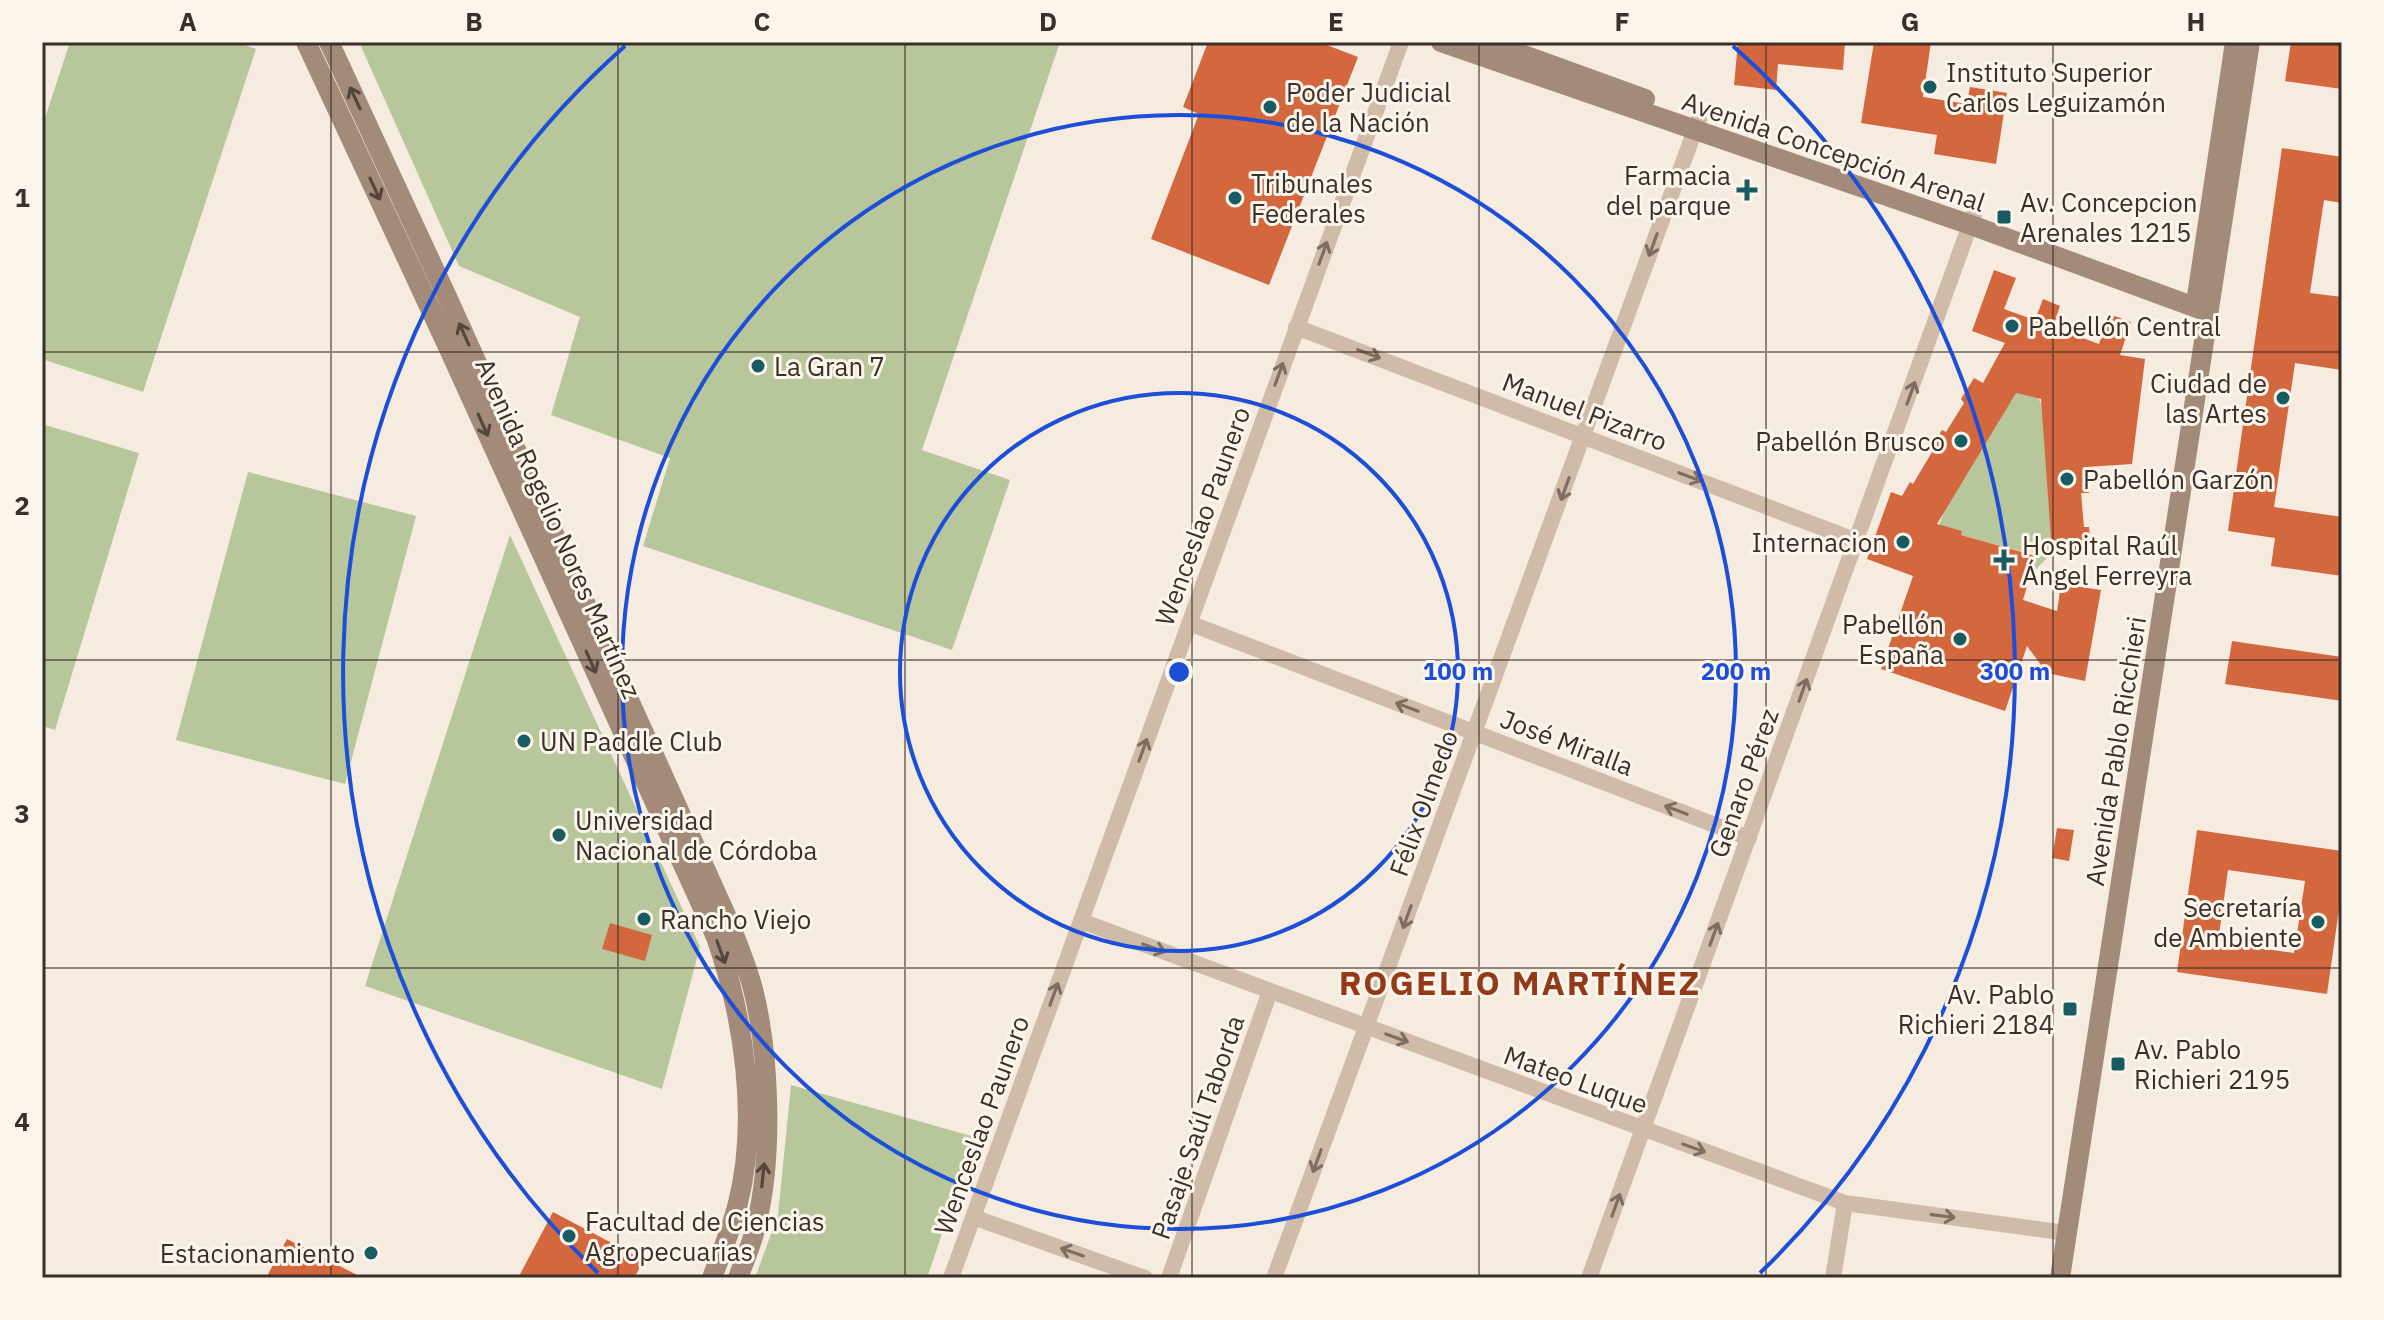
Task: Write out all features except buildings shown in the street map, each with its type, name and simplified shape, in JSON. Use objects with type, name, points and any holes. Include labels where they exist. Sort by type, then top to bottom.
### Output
[{"type":"main road","name":"Avenida Rogelio Nores Martínez","points":[[306,42],[716,937],[726,966],[746,1067],[747,1148],[738,1203],[712,1278]]},
{"type":"main road","name":"Avenida Rogelio Nores Martínez","points":[[329,42],[455,313],[746,964],[764,1047],[766,1129],[756,1226],[738,1278]]},
{"type":"main road","name":"Avenida Concepción Arenal","points":[[1441,42],[1696,125],[2203,304]]},
{"type":"main road","name":"Avenida Concepción Arenal","points":[[1488,42],[1696,125]]},
{"type":"main road","name":"Avenida Pablo Ricchieri","points":[[2203,304],[2235,42]]},
{"type":"main road","name":"Avenida Pablo Ricchieri","points":[[2060,1278],[2062,1232],[2203,304],[2250,42]]},
{"type":"main road","name":"Avenida Pablo Ricchieri","points":[[2049,1278],[2062,1232]]},
{"type":"street","name":"Wenceslao Paunero","points":[[951,1278],[1401,42]]},
{"type":"street","name":"Félix Olmedo","points":[[1274,1278],[1696,125]]},
{"type":"street","name":"Genaro Pérez","points":[[1589,1278],[1972,220]]},
{"type":"street","name":"Manuel Pizarro","points":[[1296,327],[1857,541]]},
{"type":"street","name":"José Miralla","points":[[1189,623],[1749,838]]},
{"type":"street","name":"Mateo Luque","points":[[1081,921],[1845,1203],[2062,1232]]},
{"type":"street","name":"Pasaje Saúl Taborda","points":[[1169,1278],[1270,991]]},
{"type":"street","points":[[1833,1278],[1845,1203]]},
{"type":"street","points":[[973,1217],[1145,1278]]},
{"type":"green space","points":[[70,42],[236,42],[256,49],[143,392],[42,359],[42,127]]},
{"type":"green space","name":"La Gran 7","points":[[359,42],[1060,42],[922,450],[1010,480],[952,650],[643,546],[670,458],[551,415],[580,317],[459,266]]},
{"type":"green space","points":[[2014,392],[2038,398],[2042,405],[2052,553],[2030,575],[2036,552],[2028,550],[2027,553],[1961,535],[1939,525]]},
{"type":"green space","points":[[42,424],[139,453],[55,730],[42,726]]},
{"type":"green space","points":[[248,472],[416,516],[345,784],[176,740]]},
{"type":"green space","name":"UN Paddle Club","points":[[510,535],[700,947],[662,1089],[365,986]]},
{"type":"green space","points":[[791,1085],[975,1137],[927,1278],[755,1278],[778,1215]]},
{"type":"place","name":"Instituto Superior Carlos Leguizamón","points":[[1930,87]]},
{"type":"place","name":"Poder Judicial de la Nación","points":[[1270,107]]},
{"type":"place","name":"Farmacia del parque","points":[[1747,190]]},
{"type":"place","name":"Tribunales Federales","points":[[1235,198]]},
{"type":"place","name":"Av. Concepcion Arenales 1215","points":[[2004,217]]},
{"type":"place","name":"Pabellón Central","points":[[2012,326]]},
{"type":"place","name":"La Gran 7","points":[[758,366]]},
{"type":"place","name":"Ciudad de las Artes","points":[[2283,398]]},
{"type":"place","name":"Pabellón Brusco","points":[[1961,441]]},
{"type":"place","name":"Pabellón Garzón","points":[[2067,479]]},
{"type":"place","name":"Internacion","points":[[1903,542]]},
{"type":"place","name":"Hospital Raúl Ángel Ferreyra","points":[[2004,560]]},
{"type":"place","name":"Pabellón España","points":[[1960,639]]},
{"type":"place","name":"UN Paddle Club","points":[[524,741]]},
{"type":"place","name":"Universidad Nacional de Córdoba","points":[[559,835]]},
{"type":"place","name":"Rancho Viejo","points":[[644,919]]},
{"type":"place","name":"Secretaría de Ambiente","points":[[2318,922]]},
{"type":"place","name":"Av. Pablo Richieri 2184","points":[[2070,1009]]},
{"type":"place","name":"Av. Pablo Richieri 2195","points":[[2118,1064]]},
{"type":"place","name":"Facultad de Ciencias Agropecuarias","points":[[569,1236]]},
{"type":"place","name":"Estacionamiento","points":[[371,1253]]},
{"type":"district","name":"ROGELIO MARTÍNEZ","points":[[1520,982]]}]
